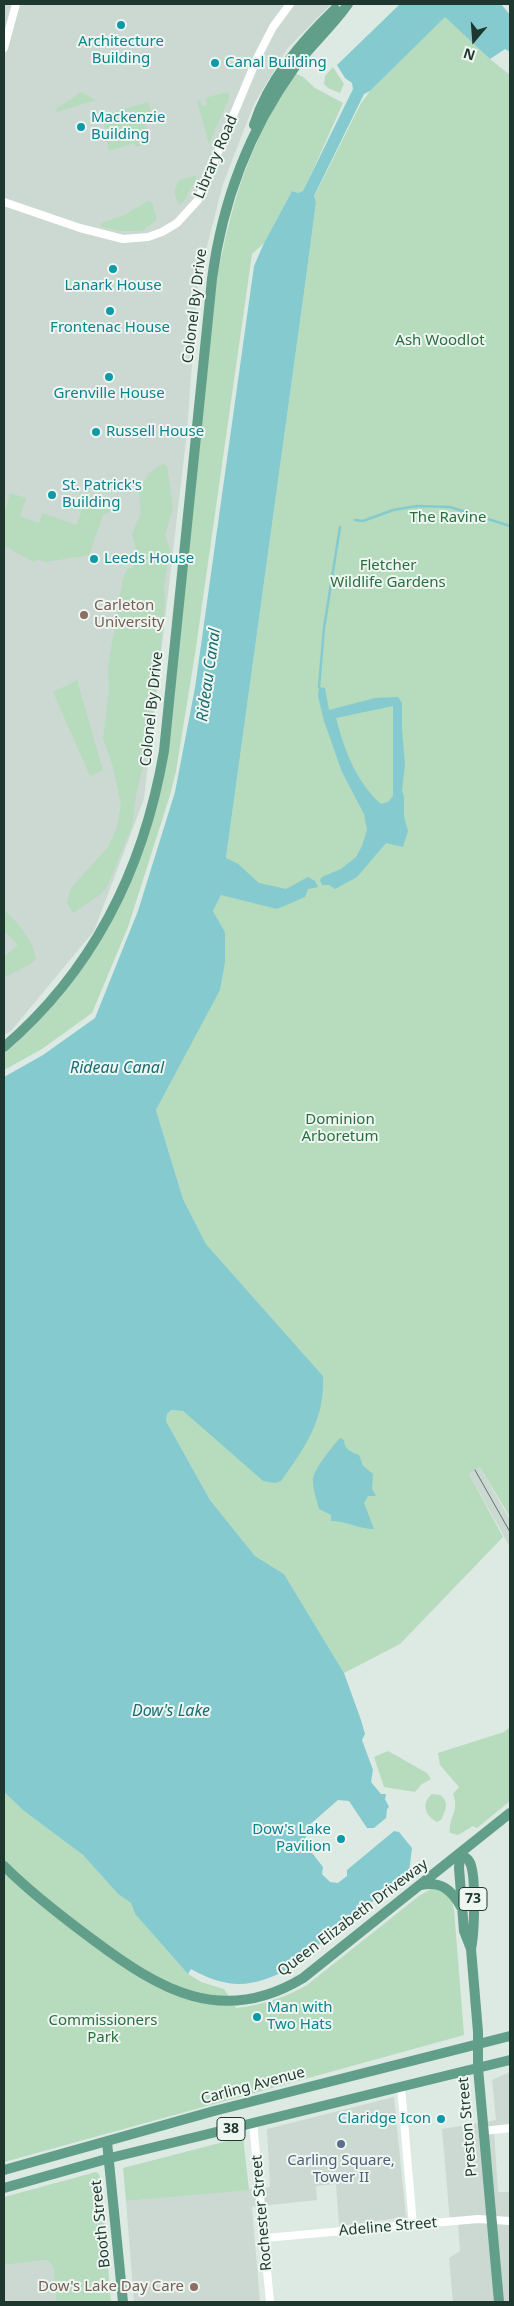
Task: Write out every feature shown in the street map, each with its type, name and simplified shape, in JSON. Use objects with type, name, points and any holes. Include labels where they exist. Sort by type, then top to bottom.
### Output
[{"type":"main road","name":"Colonel By Drive","points":[[4,1047],[51,1001],[95,943],[128,879],[142,843],[153,806],[166,734],[212,273],[224,215],[257,117],[275,81],[311,33],[342,4]]},
{"type":"main road","name":"Colonel By Drive","points":[[246,152],[271,105],[291,73],[348,4]]},
{"type":"main road","name":"Queen Elizabeth Driveway","points":[[4,1866],[52,1910],[136,1970],[176,1992],[213,2002],[244,2001],[270,1995],[287,1988],[324,1963],[510,1813]]},
{"type":"main road","name":"Preston Street","points":[[460,1854],[459,1868],[464,1931],[471,1949]]},
{"type":"main road","name":"Preston Street","points":[[460,1854],[470,1861],[472,1871],[474,1931],[471,1949],[479,2044],[478,2068],[499,2302]]},
{"type":"main road","points":[[420,1886],[432,1884],[445,1887],[452,1892],[462,1910]]},
{"type":"main road","name":"Carling Avenue","points":[[4,2170],[214,2111],[510,2036]]},
{"type":"main road","name":"38","points":[[4,2188],[110,2158],[510,2060]]},
{"type":"main road","name":"Booth Street","points":[[107,2142],[123,2302]]},
{"type":"street","points":[[4,48],[16,4]]},
{"type":"street","name":"Library Road","points":[[4,202],[80,228],[124,239],[148,238],[178,223],[198,200],[258,56],[273,27],[290,4]]},
{"type":"street","points":[[401,2087],[413,2225]]},
{"type":"street","name":"Rochester Street","points":[[253,2123],[270,2302]]},
{"type":"street","points":[[484,2131],[510,2128]]},
{"type":"street","name":"Adeline Street","points":[[265,2238],[482,2219],[510,2221]]},
{"type":"shaded area","name":"Carleton University","points":[[4,4],[331,4],[287,49],[254,104],[223,184],[198,281],[187,432],[144,799],[94,931],[11,1031],[4,1035]]},
{"type":"shaded area","points":[[480,1467],[510,1520],[510,1547],[469,1474]]},
{"type":"shaded area","points":[[510,2072],[510,2128],[494,2130],[498,2192],[510,2192],[510,2302],[453,2302],[449,2258],[460,2251],[458,2222],[450,2222],[442,2129],[496,2120],[492,2080]]},
{"type":"shaded area","points":[[394,2097],[406,2217],[339,2226],[336,2184],[316,2186],[317,2200],[252,2207],[260,2302],[134,2302],[126,2201],[270,2187],[267,2129]]},
{"type":"shaded area","points":[[46,2260],[53,2266],[56,2302],[4,2302],[4,2265]]},
{"type":"green space","name":"Dominion Arboretum","points":[[445,16],[490,59],[510,75],[510,1517],[480,1467],[469,1474],[503,1537],[400,1644],[344,1673],[284,1574],[255,1556],[210,1500],[166,1421],[167,1414],[173,1410],[183,1411],[263,1481],[323,1376],[206,1244],[183,1199],[156,1110],[220,989],[225,963],[225,932],[213,911],[221,895],[306,278],[316,202],[314,197],[360,105],[370,91]]},
{"type":"green space","points":[[333,67],[344,84],[340,93],[328,88],[324,84],[325,76]]},
{"type":"green space","points":[[295,73],[303,77],[315,88],[343,103],[303,192],[297,193],[292,191],[264,243],[252,254],[195,654],[176,771],[170,795],[128,927],[92,1013],[42,1049],[4,1070],[4,1054],[36,1024],[64,993],[89,960],[110,924],[144,848],[156,808],[166,766],[216,285],[228,227],[244,175],[265,124]]},
{"type":"green space","points":[[81,92],[96,100],[57,112],[56,109]]},
{"type":"green space","points":[[228,93],[230,96],[209,144],[197,101],[200,100],[202,106],[207,105],[205,98]]},
{"type":"green space","points":[[148,102],[153,117],[144,120],[151,143],[136,147],[134,143],[109,151],[106,140],[108,139],[101,116]]},
{"type":"green space","points":[[198,175],[184,201],[179,205],[174,192],[179,180]]},
{"type":"green space","points":[[148,201],[152,202],[157,220],[142,231],[119,231],[100,226],[102,223],[126,214]]},
{"type":"green space","points":[[163,464],[167,466],[173,508],[165,535],[170,550],[164,587],[165,604],[159,680],[152,711],[152,731],[137,790],[132,826],[107,887],[100,895],[73,913],[67,903],[71,888],[108,847],[117,827],[121,804],[113,767],[103,739],[109,690],[108,667],[123,578],[128,568],[133,568],[137,555],[132,534],[141,513],[139,492],[149,473]]},
{"type":"green space","points":[[10,493],[26,498],[20,516],[39,523],[42,513],[77,525],[83,506],[78,504],[80,496],[112,507],[110,512],[103,515],[89,555],[46,562],[36,559],[34,562],[4,546],[4,515]]},
{"type":"green space","points":[[77,680],[103,770],[90,776],[53,692]]},
{"type":"green space","points":[[4,910],[28,938],[36,959],[4,978],[4,957],[18,945],[4,931]]},
{"type":"green space","points":[[510,1727],[510,1801],[477,1828],[473,1826],[458,1835],[450,1833],[455,1810],[453,1794],[459,1787],[440,1765],[438,1753],[504,1732]]},
{"type":"green space","points":[[388,1751],[427,1773],[431,1779],[422,1784],[415,1792],[384,1787],[374,1757]]},
{"type":"green space","name":"Commissioners Park","points":[[4,1792],[24,1811],[83,1855],[118,1894],[131,1903],[135,1914],[188,1974],[201,1982],[224,1989],[236,2008],[273,2000],[307,1985],[419,1896],[431,1889],[443,1890],[452,1902],[454,1910],[464,2035],[4,2162]]},
{"type":"green space","points":[[432,1794],[440,1795],[446,1803],[442,1819],[437,1822],[427,1813],[426,1809],[426,1801]]},
{"type":"green space","points":[[243,2137],[249,2190],[126,2201],[123,2168]]},
{"type":"green space","points":[[96,2172],[99,2174],[101,2182],[111,2302],[56,2302],[53,2266],[46,2260],[4,2265],[4,2197]]},
{"type":"water","name":"Dow's Lake","points":[[400,4],[501,4],[510,15],[510,52],[505,49],[490,59],[445,17],[370,91],[364,94],[314,196],[316,202],[306,278],[226,858],[238,864],[259,883],[286,889],[308,877],[315,881],[318,887],[308,889],[305,897],[277,909],[221,895],[213,911],[225,932],[225,963],[220,990],[156,1110],[183,1199],[206,1244],[323,1376],[321,1406],[312,1432],[281,1481],[275,1483],[263,1481],[183,1411],[172,1410],[167,1414],[166,1421],[210,1500],[255,1556],[284,1574],[344,1673],[365,1734],[362,1740],[373,1770],[371,1782],[381,1794],[386,1794],[385,1799],[389,1807],[386,1818],[374,1828],[367,1828],[349,1801],[338,1800],[307,1827],[305,1844],[323,1867],[322,1874],[330,1882],[338,1883],[347,1876],[347,1870],[394,1831],[399,1832],[412,1848],[409,1872],[290,1968],[265,1980],[253,1983],[229,1983],[217,1981],[191,1969],[188,1974],[135,1914],[131,1903],[118,1894],[83,1855],[24,1811],[4,1792],[4,1077],[43,1055],[95,1018],[138,911],[175,792],[195,688],[254,266],[292,191],[298,193],[303,191],[353,89],[352,83],[345,78],[337,65]]},
{"type":"water","points":[[319,687],[325,688],[329,710],[375,698],[398,697],[402,703],[405,765],[402,790],[404,817],[408,831],[403,847],[386,843],[357,877],[335,889],[329,885],[322,885],[320,880],[322,877],[341,869],[356,857],[367,830],[364,814],[342,772],[324,721],[318,696]],"holes":[[[393,706],[393,796],[388,802],[381,804],[365,786],[347,753],[336,718]]]},
{"type":"water","points":[[340,1438],[344,1440],[348,1450],[359,1455],[363,1466],[373,1474],[372,1489],[376,1496],[368,1496],[364,1503],[374,1529],[331,1521],[331,1515],[319,1509],[314,1488],[314,1477],[323,1459]]},
{"type":"waterway","points":[[355,520],[363,521],[393,510],[417,506],[450,507],[510,526]]},
{"type":"waterway","points":[[319,687],[324,628],[340,527]]},
{"type":"tram line","points":[[475,1470],[510,1532]]},
{"type":"place","name":"Architecture Building","points":[[121,25]]},
{"type":"place","name":"Canal Building","points":[[215,63]]},
{"type":"place","name":"Mackenzie Building","points":[[81,127]]},
{"type":"place","name":"Lanark House","points":[[113,269]]},
{"type":"place","name":"Frontenac House","points":[[110,311]]},
{"type":"place","name":"Grenville House","points":[[109,377]]},
{"type":"place","name":"Russell House","points":[[96,432]]},
{"type":"place","name":"St. Patrick's Building","points":[[52,495]]},
{"type":"place","name":"Leeds House","points":[[94,559]]},
{"type":"place","name":"Carleton University","points":[[84,615]]},
{"type":"place","name":"Dow's Lake Pavilion","points":[[341,1839]]},
{"type":"place","name":"Man with Two Hats","points":[[257,2017]]},
{"type":"place","name":"Claridge Icon","points":[[441,2119]]},
{"type":"place","name":"Carling Square, Tower II","points":[[341,2144]]},
{"type":"place","name":"Dow's Lake Day Care","points":[[194,2287]]},
{"type":"park label","name":"Ash Woodlot","points":[[440,341]]},
{"type":"park label","name":"The Ravine","points":[[448,518]]},
{"type":"park label","name":"Fletcher Wildlife Gardens","points":[[388,574]]},
{"type":"water label","name":"Rideau Canal","points":[[209,675]]},
{"type":"water label","name":"Rideau Canal","points":[[117,1068]]}]
